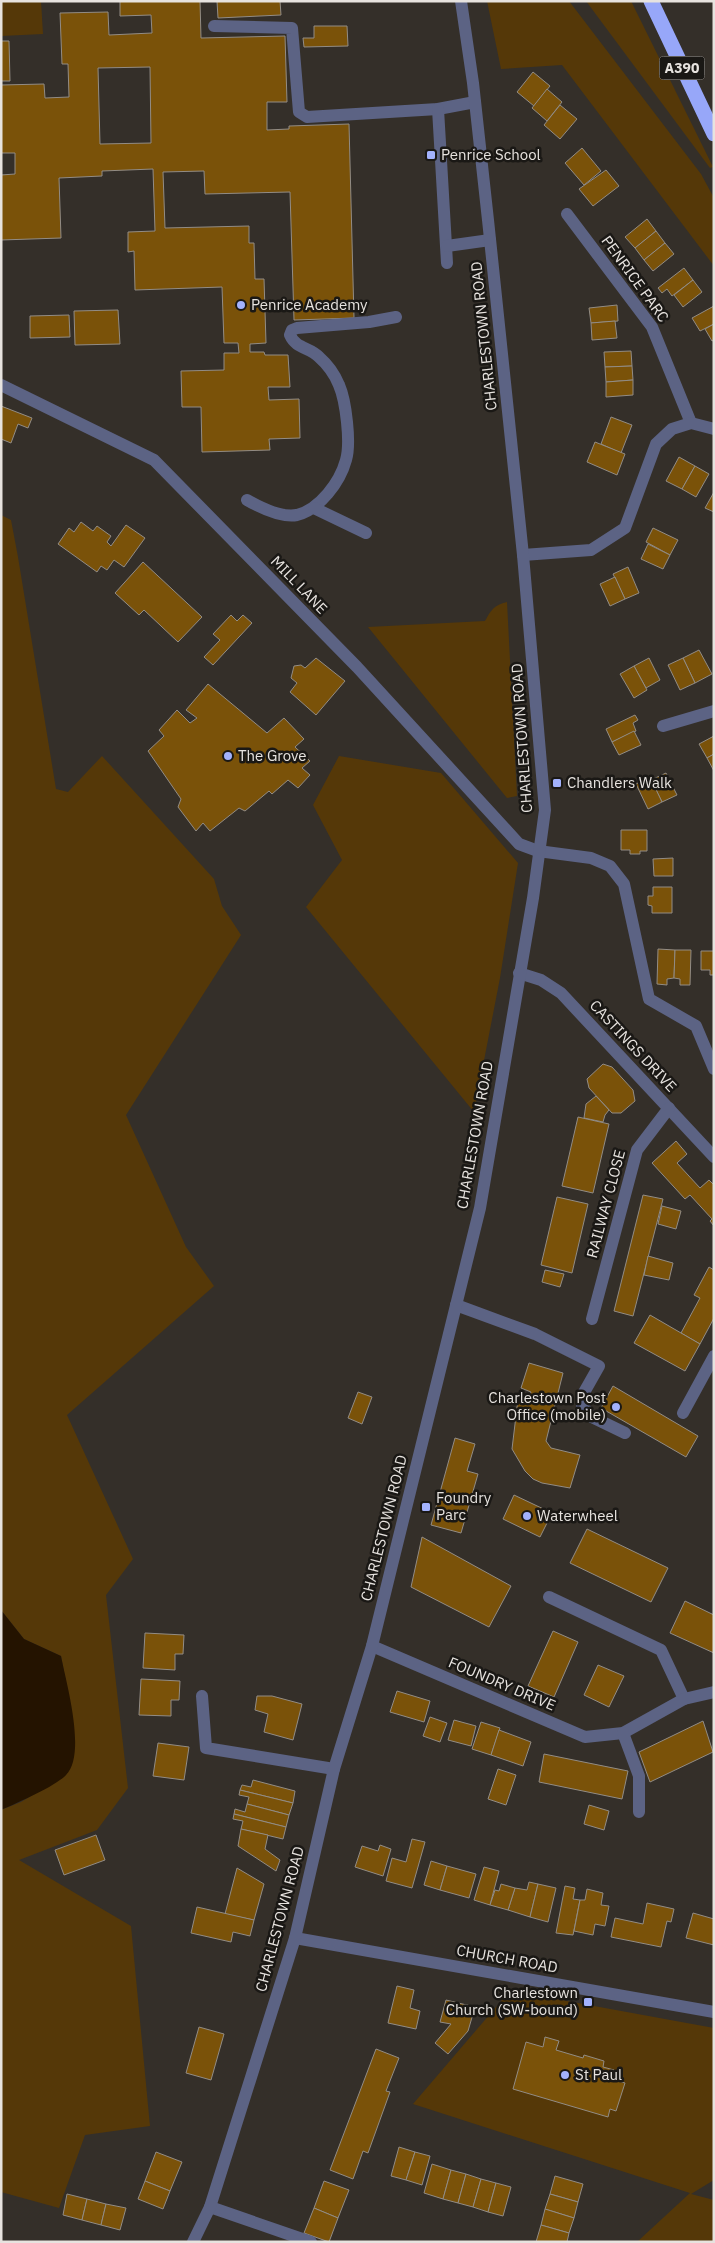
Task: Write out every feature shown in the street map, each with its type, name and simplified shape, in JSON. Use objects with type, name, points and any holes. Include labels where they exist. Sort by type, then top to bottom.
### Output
[{"type":"highway","name":"A390","points":[[651,1],[714,134]]},
{"type":"street","name":"CHARLESTOWN ROAD","points":[[193,2242],[210,2207],[295,1938],[334,1769],[372,1646],[480,1208],[533,898],[545,810],[523,555],[475,102],[461,1]]},
{"type":"street","points":[[214,26],[292,28],[299,112],[307,117],[438,109],[475,102]]},
{"type":"street","points":[[438,109],[447,263]]},
{"type":"street","name":"PENRICE PARC","points":[[567,214],[652,327],[691,422]]},
{"type":"street","points":[[447,246],[490,240]]},
{"type":"street","points":[[247,500],[277,513],[296,515],[314,508],[334,482],[347,458],[345,409],[339,386],[318,356],[294,343],[290,335],[292,330],[396,317]]},
{"type":"street","name":"MILL LANE","points":[[1,385],[154,460],[357,667],[518,844],[538,851]]},
{"type":"street","points":[[523,555],[592,550],[625,528],[656,444],[672,429],[691,422],[714,429]]},
{"type":"street","points":[[314,508],[366,533]]},
{"type":"street","points":[[663,726],[714,711]]},
{"type":"street","points":[[538,851],[590,858],[610,866],[624,884],[649,999],[696,1026],[714,1069]]},
{"type":"street","name":"CASTINGS DRIVE","points":[[519,973],[541,980],[561,993],[714,1156]]},
{"type":"street","name":"RAILWAY CLOSE","points":[[592,1319],[637,1150],[669,1108]]},
{"type":"street","points":[[456,1305],[535,1334],[598,1366],[582,1396],[582,1405],[592,1417],[626,1433]]},
{"type":"street","points":[[683,1413],[714,1356]]},
{"type":"street","points":[[548,1597],[661,1650],[684,1699]]},
{"type":"street","name":"FOUNDRY DRIVE","points":[[372,1646],[585,1737],[623,1733],[684,1699],[714,1692]]},
{"type":"street","points":[[202,1696],[206,1748],[334,1769]]},
{"type":"street","points":[[623,1733],[639,1776],[639,1812]]},
{"type":"street","name":"CHURCH ROAD","points":[[295,1938],[714,2012]]},
{"type":"street","points":[[210,2207],[311,2242]]},
{"type":"shaded area","points":[[1,1],[41,1],[43,34],[1,36]]},
{"type":"shaded area","points":[[487,1],[569,1],[701,174],[714,198],[714,266],[562,65],[501,69]]},
{"type":"shaded area","points":[[586,1],[631,1],[713,167],[710,168]]},
{"type":"shaded area","points":[[1,515],[11,520],[56,789],[68,792],[102,756],[214,879],[222,906],[241,935],[126,1115],[186,1247],[214,1286],[67,1415],[133,1559],[106,1595],[128,1788],[97,1830],[19,1860],[131,1926],[150,2126],[85,2135],[59,2208],[1,2192],[1,1810],[21,1802],[66,1775],[75,1741],[61,1656],[24,1639],[1,1610]]},
{"type":"shaded area","points":[[507,602],[517,796],[507,798],[368,627],[485,621],[493,608]]},
{"type":"shaded area","points":[[339,756],[441,773],[518,863],[500,978],[474,1112],[306,907],[342,860],[313,805]]},
{"type":"shaded area","points":[[1,1610],[24,1639],[61,1656],[73,1717],[75,1751],[72,1765],[61,1779],[45,1789],[1,1810]]},
{"type":"shaded area","points":[[508,1993],[534,1995],[714,2028],[714,2180],[691,2194],[714,2200],[714,2242],[637,2242],[690,2193],[413,2104]]},
{"type":"building","name":"Penrice Academy","points":[[120,1],[200,1],[201,38],[285,36],[287,102],[267,102],[267,130],[289,129],[289,126],[349,124],[354,318],[294,320],[290,192],[205,194],[204,171],[163,172],[165,228],[249,226],[249,243],[254,243],[255,279],[264,279],[266,343],[250,344],[250,352],[264,352],[265,355],[288,355],[290,387],[268,387],[269,400],[299,399],[300,438],[269,439],[270,450],[202,452],[201,407],[182,407],[181,371],[224,370],[224,353],[239,353],[238,343],[224,343],[222,287],[135,290],[134,251],[128,252],[128,232],[155,231],[153,169],[102,171],[102,176],[59,178],[61,238],[1,240],[1,175],[15,174],[15,153],[1,153],[1,85],[44,84],[45,98],[69,97],[68,64],[62,64],[60,13],[108,12],[109,35],[152,33],[151,15],[120,16]],"holes":[[[150,67],[151,143],[100,144],[98,68]]]},
{"type":"building","points":[[217,1],[280,1],[281,15],[218,18]]},
{"type":"building","points":[[314,26],[347,26],[348,46],[304,47],[303,38],[314,38]]},
{"type":"building","points":[[1,41],[9,41],[10,81],[1,81]]},
{"type":"building","points":[[533,72],[550,86],[534,106],[517,92]]},
{"type":"building","points":[[547,89],[562,102],[547,121],[532,108]]},
{"type":"building","points":[[560,105],[577,119],[560,139],[544,125]]},
{"type":"building","points":[[582,148],[601,171],[584,185],[565,163]]},
{"type":"building","points":[[606,170],[619,186],[593,206],[579,189]]},
{"type":"building","points":[[647,219],[656,231],[635,248],[625,237]]},
{"type":"building","points":[[656,231],[665,243],[644,260],[635,248]]},
{"type":"building","points":[[665,243],[674,254],[653,271],[644,260]]},
{"type":"building","points":[[684,268],[693,280],[672,296],[667,289],[662,293],[658,288]]},
{"type":"building","points":[[693,280],[702,292],[683,307],[674,295]]},
{"type":"building","points":[[617,305],[618,321],[591,323],[589,308]]},
{"type":"building","points":[[714,306],[714,324],[700,331],[692,318]]},
{"type":"building","points":[[118,310],[120,344],[75,345],[74,311]]},
{"type":"building","points":[[69,315],[70,337],[30,338],[30,316]]},
{"type":"building","points":[[615,321],[617,338],[592,340],[591,323]]},
{"type":"building","points":[[714,324],[714,340],[712,341],[705,329]]},
{"type":"building","points":[[631,351],[632,366],[605,367],[604,352]]},
{"type":"building","points":[[632,366],[633,380],[606,382],[605,367]]},
{"type":"building","points":[[633,380],[633,395],[606,397],[606,382]]},
{"type":"building","points":[[1,406],[32,418],[28,428],[18,424],[11,443],[1,439]]},
{"type":"building","points":[[611,417],[632,425],[621,453],[601,444]]},
{"type":"building","points":[[595,442],[625,454],[617,475],[587,462]]},
{"type":"building","points":[[679,457],[695,466],[682,489],[666,481]]},
{"type":"building","points":[[695,466],[709,474],[696,497],[682,489]]},
{"type":"building","points":[[714,492],[714,512],[705,508]]},
{"type":"building","points":[[81,522],[93,531],[97,526],[111,536],[107,542],[111,546],[126,525],[145,538],[124,567],[114,560],[107,570],[101,566],[97,572],[58,544],[69,528],[74,532]]},
{"type":"building","points":[[653,528],[678,540],[670,555],[646,542]]},
{"type":"building","points":[[648,544],[670,555],[663,569],[641,559]]},
{"type":"building","points":[[143,562],[202,617],[178,642],[144,610],[139,615],[115,593]]},
{"type":"building","points":[[628,567],[639,593],[625,599],[613,574]]},
{"type":"building","points":[[615,577],[625,599],[610,606],[600,584]]},
{"type":"building","points":[[231,615],[237,621],[243,615],[252,623],[213,665],[204,657],[220,640],[213,634]]},
{"type":"building","points":[[699,650],[712,674],[695,683],[683,658]]},
{"type":"building","points":[[316,658],[345,681],[316,715],[290,692],[297,683],[291,678],[294,666],[301,665],[305,668]]},
{"type":"building","points":[[649,658],[660,680],[646,688],[634,666]]},
{"type":"building","points":[[683,658],[695,683],[680,690],[668,665]]},
{"type":"building","points":[[634,666],[647,690],[634,698],[620,674]]},
{"type":"building","name":"The Grove","points":[[208,684],[267,733],[284,718],[304,739],[295,747],[310,761],[302,768],[310,775],[298,788],[288,780],[272,794],[269,791],[245,811],[239,808],[210,831],[203,823],[196,831],[178,807],[181,799],[148,751],[164,736],[159,730],[177,710],[190,723],[197,718],[186,710]]},
{"type":"building","points":[[635,715],[638,720],[633,723],[636,731],[612,742],[606,729]]},
{"type":"building","points":[[634,731],[641,745],[619,755],[612,742]]},
{"type":"building","points":[[714,736],[714,754],[707,758],[699,744]]},
{"type":"building","points":[[714,754],[714,771],[707,758]]},
{"type":"building","points":[[666,773],[677,795],[662,802],[651,780]]},
{"type":"building","points":[[650,777],[662,802],[648,809],[636,784]]},
{"type":"building","points":[[621,830],[647,830],[647,851],[640,851],[640,854],[630,854],[630,850],[621,850]]},
{"type":"building","points":[[673,858],[673,876],[654,876],[653,859]]},
{"type":"building","points":[[653,887],[672,887],[672,913],[652,913],[652,906],[648,905],[648,896],[653,896]]},
{"type":"building","points":[[658,949],[675,950],[674,978],[667,979],[667,985],[657,984]]},
{"type":"building","points":[[675,950],[691,950],[690,985],[680,985],[680,979],[674,978]]},
{"type":"building","points":[[701,951],[714,951],[714,975],[710,975],[710,970],[701,970]]},
{"type":"building","points":[[603,1064],[612,1067],[633,1090],[635,1101],[621,1113],[612,1113],[589,1088],[587,1079]]},
{"type":"building","points":[[596,1096],[609,1110],[603,1122],[584,1118],[586,1104]]},
{"type":"building","points":[[578,1117],[609,1124],[593,1193],[562,1186]]},
{"type":"building","points":[[676,1141],[687,1154],[677,1163],[700,1188],[709,1180],[714,1185],[714,1226],[710,1221],[712,1219],[690,1195],[685,1199],[652,1163]]},
{"type":"building","points":[[643,1195],[663,1199],[633,1316],[614,1311]]},
{"type":"building","points":[[557,1197],[588,1204],[572,1273],[541,1265]]},
{"type":"building","points":[[662,1206],[681,1211],[676,1229],[658,1224]]},
{"type":"building","points":[[648,1256],[673,1263],[669,1280],[644,1275]]},
{"type":"building","points":[[709,1267],[714,1270],[714,1318],[700,1344],[681,1333],[700,1298],[694,1295]]},
{"type":"building","points":[[545,1270],[564,1274],[560,1287],[542,1282]]},
{"type":"building","points":[[650,1315],[700,1344],[685,1371],[634,1343]]},
{"type":"building","points":[[529,1363],[563,1373],[546,1441],[551,1448],[580,1455],[570,1488],[542,1483],[533,1479],[525,1471],[512,1449],[518,1399],[528,1401],[531,1392],[521,1388]]},
{"type":"building","points":[[613,1386],[698,1436],[686,1457],[601,1408]]},
{"type":"building","points":[[358,1392],[372,1397],[362,1424],[348,1418]]},
{"type":"building","points":[[455,1438],[475,1444],[467,1471],[478,1474],[461,1533],[431,1525]]},
{"type":"building","name":"Waterwheel","points":[[514,1495],[552,1513],[540,1537],[503,1519]]},
{"type":"building","points":[[587,1529],[668,1568],[651,1602],[570,1563]]},
{"type":"building","points":[[422,1537],[511,1586],[489,1627],[411,1587]]},
{"type":"building","points":[[685,1601],[714,1615],[714,1653],[670,1633]]},
{"type":"building","points":[[553,1631],[578,1642],[554,1697],[528,1686]]},
{"type":"building","points":[[145,1633],[184,1635],[183,1654],[175,1654],[175,1670],[143,1668]]},
{"type":"building","points":[[598,1665],[624,1676],[609,1707],[584,1695]]},
{"type":"building","points":[[141,1679],[180,1681],[179,1700],[171,1700],[171,1716],[139,1715]]},
{"type":"building","points":[[397,1691],[430,1701],[424,1722],[390,1712]]},
{"type":"building","points":[[257,1696],[272,1696],[302,1704],[293,1740],[264,1732],[268,1714],[255,1710]]},
{"type":"building","points":[[430,1717],[447,1723],[440,1742],[423,1736]]},
{"type":"building","points":[[454,1720],[476,1726],[471,1746],[448,1740]]},
{"type":"building","points":[[703,1721],[713,1752],[650,1782],[639,1752]]},
{"type":"building","points":[[481,1722],[500,1728],[491,1755],[472,1749]]},
{"type":"building","points":[[499,1730],[531,1742],[523,1766],[491,1755]]},
{"type":"building","points":[[158,1743],[189,1747],[184,1780],[153,1776]]},
{"type":"building","points":[[544,1754],[628,1771],[622,1799],[539,1782]]},
{"type":"building","points":[[498,1769],[516,1775],[506,1805],[488,1799]]},
{"type":"building","points":[[253,1780],[295,1791],[293,1803],[240,1790],[242,1785],[251,1787]]},
{"type":"building","points":[[240,1790],[293,1803],[289,1815],[247,1804],[249,1797],[239,1795]]},
{"type":"building","points":[[247,1804],[289,1815],[286,1827],[234,1814],[235,1809],[245,1812]]},
{"type":"building","points":[[589,1805],[609,1811],[604,1830],[584,1824]]},
{"type":"building","points":[[234,1814],[286,1827],[283,1839],[241,1829],[243,1821],[233,1819]]},
{"type":"building","points":[[241,1829],[268,1835],[265,1849],[280,1860],[276,1871],[238,1846]]},
{"type":"building","points":[[96,1835],[105,1860],[64,1875],[55,1850]]},
{"type":"building","points":[[412,1839],[425,1842],[412,1888],[386,1881],[392,1858],[406,1862]]},
{"type":"building","points":[[380,1845],[391,1849],[383,1876],[355,1867],[362,1846],[378,1851]]},
{"type":"building","points":[[431,1861],[447,1866],[440,1890],[424,1885]]},
{"type":"building","points":[[447,1866],[476,1874],[469,1898],[440,1890]]},
{"type":"building","points":[[484,1867],[499,1871],[490,1905],[474,1900]]},
{"type":"building","points":[[237,1868],[264,1884],[254,1920],[225,1914]]},
{"type":"building","points":[[529,1882],[538,1884],[530,1917],[508,1910],[515,1888],[527,1890]]},
{"type":"building","points":[[501,1884],[515,1888],[508,1910],[490,1905],[495,1890],[499,1891]]},
{"type":"building","points":[[538,1884],[556,1888],[548,1922],[530,1917]]},
{"type":"building","points":[[565,1886],[575,1888],[573,1899],[580,1900],[573,1935],[556,1933]]},
{"type":"building","points":[[587,1889],[603,1893],[601,1905],[609,1906],[605,1926],[595,1924],[593,1935],[574,1931],[580,1900],[585,1900]]},
{"type":"building","points":[[647,1903],[674,1909],[671,1922],[667,1921],[661,1947],[611,1937],[615,1918],[643,1924]]},
{"type":"building","points":[[197,1907],[254,1920],[250,1936],[233,1932],[231,1942],[191,1933]]},
{"type":"building","points":[[693,1913],[714,1919],[714,1945],[686,1938]]},
{"type":"building","points":[[397,1986],[414,1990],[410,2008],[420,2011],[416,2029],[388,2023]]},
{"type":"building","points":[[446,2000],[475,2007],[468,2031],[448,2054],[435,2043],[451,2024],[440,2022]]},
{"type":"building","points":[[199,2027],[224,2034],[211,2080],[186,2073]]},
{"type":"building","name":"St Paul","points":[[545,2037],[559,2041],[556,2050],[583,2058],[584,2055],[604,2061],[603,2067],[614,2070],[612,2079],[625,2083],[616,2111],[610,2109],[608,2117],[513,2089],[526,2042],[543,2047]]},
{"type":"building","points":[[376,2049],[399,2058],[386,2091],[390,2092],[368,2153],[363,2151],[353,2179],[330,2170]]},
{"type":"building","points":[[399,2147],[415,2152],[406,2180],[391,2176]]},
{"type":"building","points":[[156,2152],[182,2162],[170,2191],[145,2181]]},
{"type":"building","points":[[415,2152],[430,2156],[422,2185],[406,2180]]},
{"type":"building","points":[[432,2164],[451,2170],[443,2199],[424,2193]]},
{"type":"building","points":[[451,2170],[466,2174],[458,2203],[443,2199]]},
{"type":"building","points":[[466,2174],[481,2179],[473,2207],[458,2203]]},
{"type":"building","points":[[555,2176],[583,2184],[578,2202],[550,2194]]},
{"type":"building","points":[[481,2179],[496,2183],[488,2212],[473,2207]]},
{"type":"building","points":[[145,2181],[170,2191],[163,2209],[138,2199]]},
{"type":"building","points":[[324,2181],[349,2190],[338,2218],[314,2208]]},
{"type":"building","points":[[496,2183],[511,2187],[503,2216],[488,2212]]},
{"type":"building","points":[[67,2194],[87,2199],[82,2220],[63,2215]]},
{"type":"building","points":[[550,2194],[578,2202],[574,2218],[545,2209]]},
{"type":"building","points":[[87,2199],[106,2204],[101,2225],[82,2220]]},
{"type":"building","points":[[106,2204],[126,2208],[120,2230],[101,2225]]},
{"type":"building","points":[[314,2208],[338,2218],[329,2242],[304,2233]]},
{"type":"building","points":[[545,2209],[574,2218],[569,2233],[541,2225]]},
{"type":"building","points":[[541,2225],[569,2233],[567,2242],[536,2242]]},
{"type":"place","name":"Penrice School","points":[[431,155]]},
{"type":"place","name":"Penrice Academy","points":[[241,305]]},
{"type":"place","name":"The Grove","points":[[228,756]]},
{"type":"place","name":"Chandlers Walk","points":[[557,783]]},
{"type":"place","name":"Charlestown Post Office (mobile)","points":[[616,1407]]},
{"type":"place","name":"Foundry Parc","points":[[426,1507]]},
{"type":"place","name":"Waterwheel","points":[[527,1516]]},
{"type":"place","name":"Charlestown Church (SW-bound)","points":[[588,2002]]},
{"type":"place","name":"St Paul","points":[[565,2075]]}]
